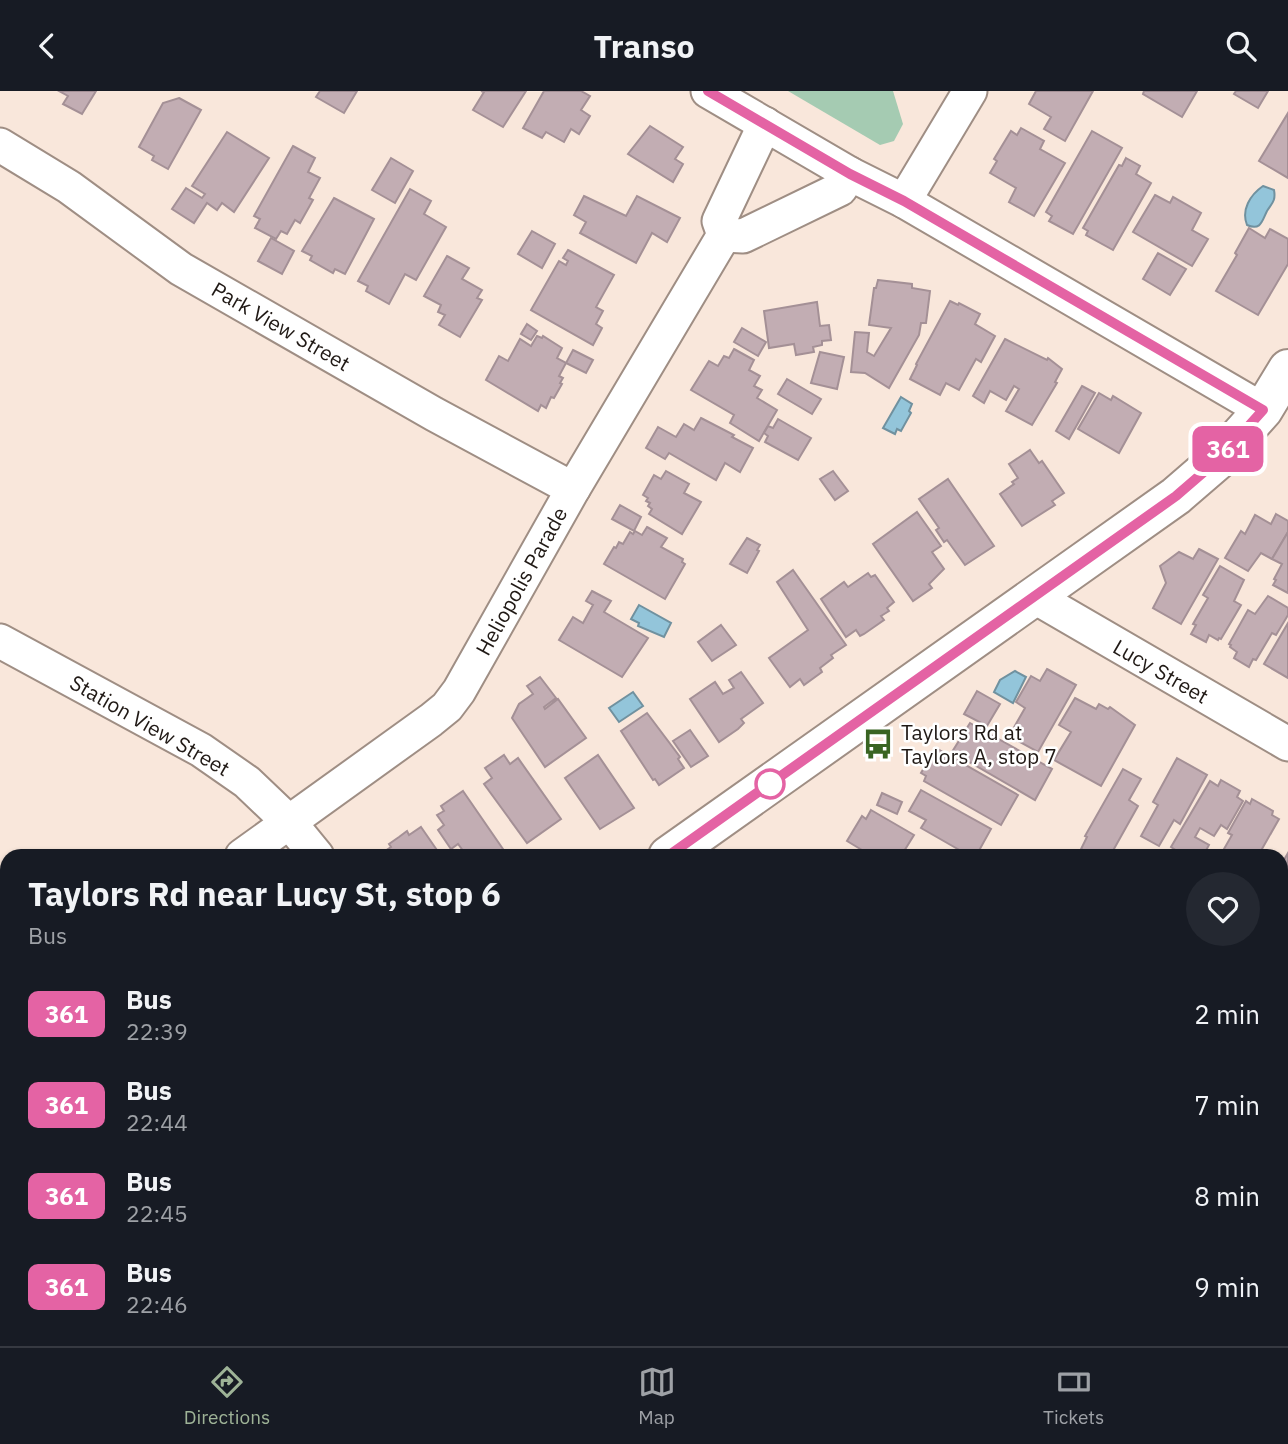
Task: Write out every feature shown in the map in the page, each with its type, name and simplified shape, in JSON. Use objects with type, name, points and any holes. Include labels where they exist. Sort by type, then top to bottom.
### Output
[{"type":"street","points":[[708,91],[850,174],[904,201],[1263,410]]},
{"type":"street","points":[[904,201],[970,91]]},
{"type":"street","name":"Heliopolis Parade","points":[[252,849],[447,707],[459,691],[573,489],[724,235],[719,221],[765,124]]},
{"type":"street","name":"Park View Street","points":[[0,145],[69,187],[181,269],[434,414],[573,489]]},
{"type":"street","points":[[724,235],[743,236],[840,189],[850,174]]},
{"type":"street","points":[[678,849],[1176,496],[1220,458],[1263,410],[1288,369]]},
{"type":"street","name":"Lucy Street","points":[[1035,597],[1288,744]]},
{"type":"street","name":"Station View Street","points":[[0,641],[201,750],[247,782],[290,823],[311,849]]},
{"type":"green space","points":[[788,91],[893,91],[903,124],[894,141],[880,145]]},
{"type":"water","points":[[1263,186],[1274,190],[1273,202],[1260,224],[1252,227],[1247,225],[1245,214],[1248,203]]},
{"type":"water","points":[[901,397],[912,404],[909,411],[911,413],[901,431],[897,429],[895,434],[883,428]]},
{"type":"water","points":[[639,605],[671,623],[664,637],[638,626],[639,623],[631,619]]},
{"type":"water","points":[[1015,671],[1026,677],[1013,703],[994,692],[1000,680]]},
{"type":"water","points":[[633,692],[643,706],[619,722],[609,708]]},
{"type":"building","points":[[59,91],[96,91],[82,114],[63,104],[68,96]]},
{"type":"building","points":[[320,91],[357,91],[344,113],[316,97]]},
{"type":"building","points":[[481,91],[526,91],[503,127],[473,110],[484,92]]},
{"type":"building","points":[[544,91],[581,91],[590,96],[581,110],[590,116],[579,134],[571,129],[564,142],[546,132],[542,138],[523,128]]},
{"type":"building","points":[[1036,91],[1093,91],[1065,141],[1044,129],[1051,117],[1029,104]]},
{"type":"building","points":[[1144,91],[1197,91],[1182,117],[1143,94]]},
{"type":"building","points":[[1236,91],[1268,91],[1258,108],[1234,94]]},
{"type":"building","points":[[179,98],[201,110],[168,169],[152,160],[154,156],[139,147],[163,103]]},
{"type":"building","points":[[1288,113],[1288,178],[1259,161]]},
{"type":"building","points":[[650,126],[683,147],[675,159],[683,164],[673,182],[628,154]]},
{"type":"building","points":[[1021,128],[1044,141],[1040,149],[1065,163],[1034,216],[1009,202],[1016,188],[990,173],[997,161],[994,159],[1011,131],[1017,135]]},
{"type":"building","points":[[1092,131],[1122,148],[1073,234],[1049,221],[1052,216],[1046,212]]},
{"type":"building","points":[[227,132],[269,158],[234,212],[222,203],[217,210],[207,203],[194,223],[172,209],[186,188],[202,198],[205,194],[192,186]]},
{"type":"building","points":[[293,146],[315,158],[308,172],[320,178],[309,198],[313,200],[300,223],[295,220],[287,234],[281,231],[276,239],[255,228],[260,219],[254,216]]},
{"type":"building","points":[[391,158],[413,171],[395,203],[372,190]]},
{"type":"building","points":[[1126,158],[1140,166],[1136,174],[1151,183],[1113,250],[1086,235],[1088,231],[1083,228],[1119,165],[1122,166]]},
{"type":"building","points":[[410,189],[431,201],[424,214],[446,227],[416,280],[405,274],[389,304],[366,291],[368,286],[358,281]]},
{"type":"building","points":[[1155,195],[1170,203],[1173,197],[1201,213],[1192,230],[1208,239],[1192,266],[1133,232]]},
{"type":"building","points":[[584,196],[626,216],[637,196],[680,218],[667,242],[652,233],[636,263],[580,233],[586,222],[574,215]]},
{"type":"building","points":[[334,198],[374,219],[345,274],[335,269],[333,273],[310,260],[312,256],[302,251]]},
{"type":"building","points":[[1249,228],[1265,238],[1270,229],[1288,239],[1288,264],[1258,315],[1216,291]]},
{"type":"building","points":[[532,231],[555,244],[542,268],[518,254]]},
{"type":"building","points":[[271,238],[294,251],[282,274],[258,261]]},
{"type":"building","points":[[568,250],[614,275],[596,307],[603,311],[596,324],[602,328],[593,345],[531,310],[559,261],[566,265],[568,261],[563,258]]},
{"type":"building","points":[[1158,253],[1186,269],[1170,295],[1143,279]]},
{"type":"building","points":[[447,256],[469,268],[462,279],[482,290],[477,298],[482,300],[460,337],[439,325],[445,315],[438,312],[441,305],[424,296]]},
{"type":"building","points":[[878,280],[912,284],[912,288],[930,291],[926,323],[921,323],[919,335],[889,388],[865,373],[851,372],[855,332],[869,333],[867,352],[874,356],[891,328],[869,325],[874,288]]},
{"type":"building","points":[[950,301],[980,314],[975,324],[995,336],[981,362],[976,359],[959,390],[946,383],[940,395],[910,379]]},
{"type":"building","points":[[817,302],[820,326],[829,325],[831,340],[822,341],[822,345],[813,347],[814,352],[796,355],[794,344],[769,348],[764,311]]},
{"type":"building","points":[[527,324],[537,331],[531,340],[521,334]]},
{"type":"building","points":[[742,328],[766,342],[758,356],[734,342]]},
{"type":"building","points":[[537,336],[543,336],[562,348],[557,358],[566,363],[559,376],[563,378],[560,383],[562,384],[554,398],[551,397],[546,408],[541,405],[538,411],[486,380],[499,356],[508,361],[520,339],[531,346]]},
{"type":"building","points":[[1005,339],[1047,360],[1048,358],[1062,369],[1055,382],[1057,383],[1032,425],[1006,411],[1019,389],[1014,386],[1006,400],[990,391],[984,403],[973,396]]},
{"type":"building","points":[[734,349],[754,360],[749,370],[760,376],[754,386],[762,390],[757,398],[777,410],[759,441],[730,423],[734,415],[691,390],[709,361],[718,366],[724,356],[729,358]]},
{"type":"building","points":[[573,350],[593,360],[586,373],[566,363]]},
{"type":"building","points":[[820,352],[844,357],[837,389],[811,383]]},
{"type":"building","points":[[787,379],[821,399],[812,414],[778,394]]},
{"type":"building","points":[[1082,386],[1095,393],[1069,439],[1056,431]]},
{"type":"building","points":[[1099,393],[1111,400],[1113,396],[1141,413],[1119,453],[1078,429]]},
{"type":"building","points":[[701,418],[753,448],[740,472],[725,463],[716,480],[669,453],[665,459],[646,448],[658,427],[676,437],[684,424],[694,430]]},
{"type":"building","points":[[778,419],[811,438],[798,460],[765,442],[768,436],[764,433],[768,426],[773,428]]},
{"type":"building","points":[[1030,450],[1039,463],[1042,461],[1064,493],[1052,501],[1055,505],[1022,526],[1000,494],[1018,478],[1009,464]]},
{"type":"building","points":[[666,471],[689,484],[684,493],[701,502],[682,534],[649,514],[652,509],[646,501],[648,498],[643,495],[654,475],[661,479]]},
{"type":"building","points":[[833,471],[848,491],[835,500],[820,479]]},
{"type":"building","points":[[948,479],[994,546],[965,565],[947,540],[944,542],[936,530],[939,528],[919,499]]},
{"type":"building","points":[[620,505],[641,517],[634,531],[612,519]]},
{"type":"building","points":[[917,512],[941,546],[932,552],[944,569],[929,584],[932,588],[913,601],[873,544]]},
{"type":"building","points":[[1276,514],[1288,521],[1288,532],[1272,559],[1261,553],[1248,571],[1225,558],[1241,531],[1245,534],[1255,515],[1271,524]]},
{"type":"building","points":[[647,527],[667,538],[661,547],[683,559],[685,564],[665,599],[604,564],[614,547],[616,548],[619,542],[623,544],[630,532],[633,534],[635,531],[642,535]]},
{"type":"building","points":[[1288,532],[1288,593],[1273,585],[1282,564],[1272,559]]},
{"type":"building","points":[[747,538],[760,545],[747,573],[730,564]]},
{"type":"building","points":[[1199,549],[1218,559],[1181,624],[1153,608],[1166,583],[1160,566],[1179,552],[1193,559]]},
{"type":"building","points":[[1220,566],[1244,580],[1234,601],[1241,605],[1221,639],[1209,635],[1206,642],[1191,634],[1196,625],[1193,624],[1208,598],[1203,595]]},
{"type":"building","points":[[793,570],[846,645],[831,655],[833,658],[820,668],[822,672],[804,685],[800,679],[790,687],[769,658],[808,630],[777,582]]},
{"type":"building","points":[[868,573],[871,577],[875,575],[894,602],[887,608],[889,611],[881,616],[884,620],[860,636],[856,630],[846,637],[821,599],[844,582],[848,587]]},
{"type":"building","points":[[592,591],[611,601],[604,612],[648,638],[622,677],[559,640],[573,617],[583,623],[593,605],[586,601]]},
{"type":"building","points":[[1268,596],[1288,608],[1288,615],[1276,635],[1272,633],[1249,667],[1234,658],[1237,652],[1229,644],[1248,610],[1255,614]]},
{"type":"building","points":[[1288,623],[1288,678],[1264,664]]},
{"type":"building","points":[[721,625],[736,645],[712,661],[698,642]]},
{"type":"building","points":[[1047,669],[1076,685],[1038,752],[1009,736],[1025,708],[1016,702],[1031,676],[1040,681]]},
{"type":"building","points":[[741,672],[763,703],[741,719],[744,723],[738,729],[719,742],[690,699],[715,682],[723,694],[734,688],[729,680]]},
{"type":"building","points":[[540,677],[556,698],[544,707],[545,709],[558,699],[586,738],[545,767],[512,718],[519,704],[533,694],[527,686]]},
{"type":"building","points":[[977,691],[1000,704],[987,726],[964,714]]},
{"type":"building","points":[[1075,698],[1096,709],[1099,704],[1108,709],[1110,707],[1135,725],[1101,786],[1054,760],[1071,732],[1059,725]]},
{"type":"building","points":[[647,713],[680,757],[678,759],[684,768],[659,785],[621,731]]},
{"type":"building","points":[[970,723],[1052,769],[1035,800],[952,752]]},
{"type":"building","points":[[690,730],[708,756],[691,767],[673,741]]},
{"type":"building","points":[[936,748],[1018,795],[1001,825],[924,781],[926,776],[921,773]]},
{"type":"building","points":[[504,755],[510,764],[518,758],[561,819],[527,843],[484,784],[492,778],[485,768]]},
{"type":"building","points":[[598,755],[634,808],[600,829],[565,778]]},
{"type":"building","points":[[1177,758],[1207,775],[1180,824],[1174,820],[1159,846],[1141,836],[1158,805],[1153,802]]},
{"type":"building","points":[[1123,769],[1141,779],[1129,800],[1138,806],[1114,849],[1081,849],[1087,837],[1085,836]]},
{"type":"building","points":[[1221,780],[1240,791],[1237,797],[1243,801],[1227,829],[1221,825],[1214,836],[1200,828],[1195,837],[1209,845],[1207,849],[1171,847],[1210,781],[1218,786]]},
{"type":"building","points":[[921,790],[991,829],[980,849],[958,849],[921,828],[926,820],[909,811]]},
{"type":"building","points":[[463,791],[503,849],[462,849],[458,844],[451,849],[438,830],[444,825],[437,815],[444,811],[441,806]]},
{"type":"building","points":[[882,793],[902,802],[897,814],[877,805]]},
{"type":"building","points":[[1252,799],[1273,811],[1272,815],[1279,819],[1262,849],[1224,849],[1232,835],[1228,833],[1246,801],[1250,804]]},
{"type":"building","points":[[871,810],[914,835],[905,849],[860,849],[847,841],[862,816],[866,819]]},
{"type":"building","points":[[421,827],[436,849],[388,849],[391,847],[389,844],[407,831],[409,835]]},
{"type":"bus line","name":"361","points":[[678,849],[1176,496],[1220,458],[1263,410],[904,201],[850,174],[708,91]]},
{"type":"place","name":"Taylors Rd at Taylors A, stop 7","points":[[878,744]]}]
